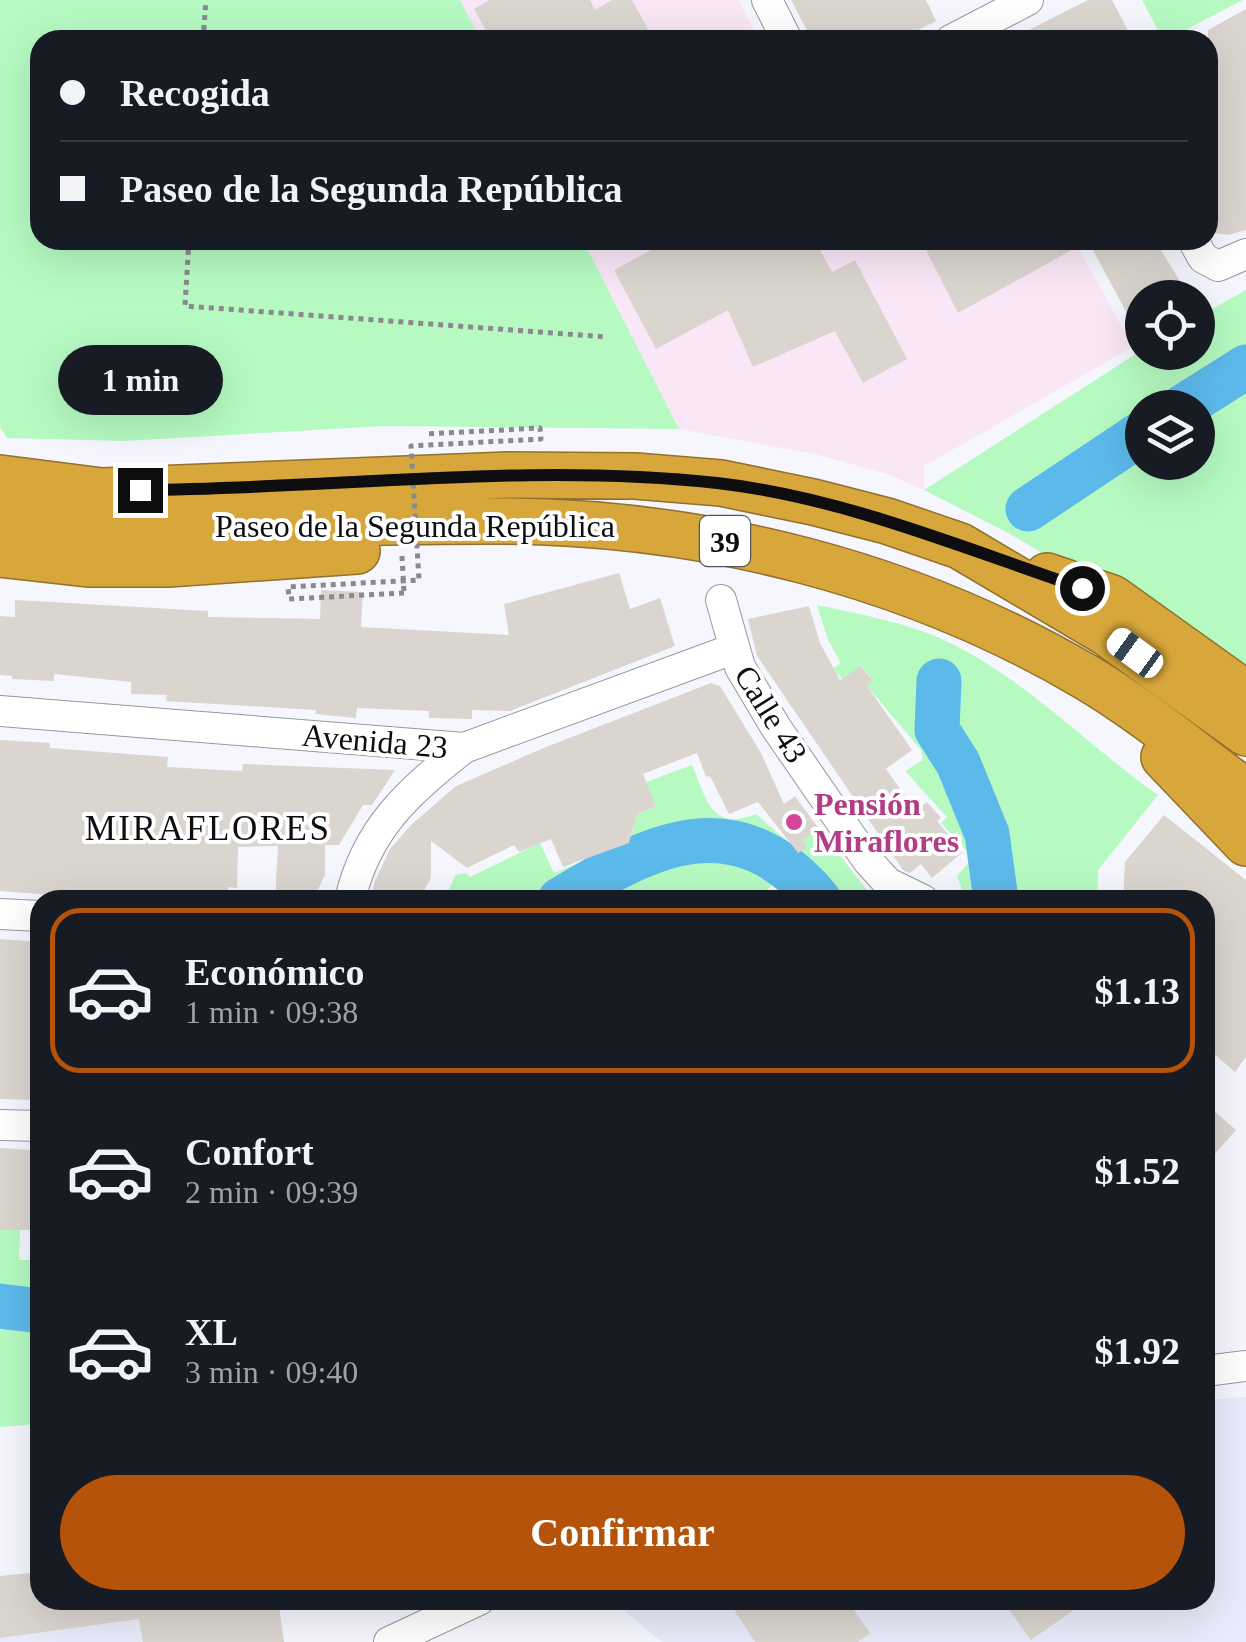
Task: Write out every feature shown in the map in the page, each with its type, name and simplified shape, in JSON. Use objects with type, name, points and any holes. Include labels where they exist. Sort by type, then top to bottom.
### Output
[{"type":"highway","points":[[0,450],[75,460],[426,456],[508,475]]},
{"type":"highway","name":"Paseo de la Segunda República","points":[[0,478],[102,491],[508,475],[635,476],[721,484],[888,521],[960,546],[1107,633],[1246,733]]},
{"type":"highway","name":"Paseo de la Segunda República","points":[[0,515],[129,526],[503,521],[631,527],[717,539],[791,556],[1008,633],[1090,679],[1246,792]]},
{"type":"highway","points":[[0,554],[88,564],[168,564],[401,548],[503,521]]},
{"type":"highway","points":[[960,546],[1112,598],[1246,694]]},
{"type":"highway","points":[[1090,679],[1246,843]]},
{"type":"street","points":[[766,0],[782,30]]},
{"type":"street","points":[[971,30],[1028,0]]},
{"type":"street","points":[[1198,250],[1203,258],[1232,260]]},
{"type":"street","name":"Calle 43","points":[[721,600],[732,649],[750,686],[868,861],[888,883],[903,890]]},
{"type":"street","name":"Avenida 23","points":[[0,711],[464,748],[732,649]]},
{"type":"street","points":[[353,890],[362,861],[410,791],[464,748]]},
{"type":"street","points":[[0,914],[30,916]]},
{"type":"street","points":[[0,1124],[30,1126]]},
{"type":"street","points":[[1215,1370],[1246,1366]]},
{"type":"street","points":[[389,1642],[458,1610]]},
{"type":"path","points":[[204,30],[206,0]]},
{"type":"path","points":[[189,250],[185,306],[607,337]]},
{"type":"path","points":[[401,548],[404,592],[289,599],[288,587],[419,580],[411,446],[541,439],[540,428],[426,434]]},
{"type":"shaded area","points":[[460,0],[739,0],[754,30],[476,30]]},
{"type":"shaded area","points":[[588,250],[1080,250],[1125,332],[1125,352],[924,466],[924,490],[890,475],[815,454],[679,429]]},
{"type":"shaded area","points":[[1246,1397],[1246,1642],[662,1642],[623,1610],[1215,1610],[1215,1399]]},
{"type":"shaded area","points":[[30,1573],[30,1610],[279,1610],[284,1642],[0,1642],[0,1576]]},
{"type":"green space","points":[[0,0],[460,0],[476,30],[30,30],[30,250],[588,250],[679,429],[384,426],[126,441],[7,438],[0,427]]},
{"type":"green space","points":[[1142,0],[1243,0],[1185,30],[1158,30]]},
{"type":"green space","points":[[1246,290],[1246,674],[1010,534],[924,490],[1125,361],[1125,370],[1215,370],[1215,307]]},
{"type":"green space","points":[[817,605],[882,619],[944,640],[1028,692],[1158,795],[1098,870],[1097,890],[962,890],[957,876],[973,858],[941,823],[947,817],[905,771],[923,760],[921,750],[867,686],[873,681],[862,666],[842,679],[833,668],[841,663],[828,640]]},
{"type":"green space","points":[[692,765],[707,801],[720,816],[729,819],[756,814],[793,846],[819,829],[867,890],[781,890],[775,884],[766,890],[449,890],[455,875],[466,873],[470,877],[540,843],[554,873],[629,843],[634,826],[631,817],[655,807],[646,782]]},
{"type":"green space","points":[[0,1230],[20,1230],[19,1260],[30,1260],[30,1425],[0,1427]]},
{"type":"building","points":[[489,0],[590,0],[595,10],[612,0],[632,0],[648,30],[486,30],[474,9]]},
{"type":"building","points":[[791,0],[926,0],[936,21],[918,30],[807,30]]},
{"type":"building","points":[[1088,0],[1112,0],[1128,30],[1029,30]]},
{"type":"building","points":[[1246,9],[1246,230],[1228,235],[1218,233],[1218,30],[1208,30]]},
{"type":"building","points":[[651,250],[820,250],[832,272],[855,260],[907,359],[863,383],[835,331],[753,367],[728,310],[656,349],[614,270]]},
{"type":"building","points":[[926,250],[1072,250],[958,313]]},
{"type":"building","points":[[1093,250],[1161,250],[1179,280],[1125,280],[1125,310]]},
{"type":"building","points":[[619,573],[630,609],[660,598],[675,646],[510,711],[472,710],[472,719],[429,718],[429,711],[357,708],[356,718],[315,714],[316,710],[166,701],[167,695],[131,694],[131,682],[54,674],[54,681],[0,675],[0,616],[15,617],[15,600],[208,611],[208,617],[320,619],[321,590],[363,592],[361,627],[509,635],[504,604]]},
{"type":"building","points":[[809,606],[820,643],[840,680],[861,666],[873,681],[867,686],[912,750],[886,769],[906,797],[921,807],[927,802],[963,852],[932,878],[921,864],[910,873],[903,870],[757,656],[748,619]]},
{"type":"building","points":[[711,683],[720,686],[761,753],[784,804],[795,796],[819,829],[803,840],[807,848],[798,853],[758,802],[729,814],[710,776],[706,777],[697,753],[643,774],[656,807],[637,814],[629,843],[563,867],[551,839],[519,852],[514,845],[467,868],[431,841],[431,878],[424,890],[373,890],[390,849],[456,786]]},
{"type":"building","points":[[0,740],[168,757],[167,767],[242,771],[243,764],[395,770],[372,805],[363,805],[339,845],[325,845],[325,875],[318,890],[276,890],[278,846],[238,847],[237,888],[228,890],[0,891]]},
{"type":"building","points":[[1164,815],[1246,880],[1246,1057],[1235,1072],[1215,1055],[1215,890],[1124,890],[1125,862]]},
{"type":"building","points":[[0,939],[30,941],[30,1100],[0,1099]]},
{"type":"building","points":[[1215,1112],[1236,1130],[1215,1154]]},
{"type":"building","points":[[0,1148],[30,1150],[30,1230],[0,1230]]},
{"type":"building","points":[[30,1573],[30,1610],[279,1610],[284,1642],[143,1642],[139,1619],[0,1638],[0,1576]]},
{"type":"building","points":[[734,1610],[854,1610],[870,1633],[858,1642],[755,1642]]},
{"type":"building","points":[[1009,1610],[1074,1610],[1031,1640]]},
{"type":"waterway","points":[[1210,390],[1246,367]]},
{"type":"waterway","points":[[1028,509],[1125,444]]},
{"type":"waterway","points":[[939,681],[937,730],[958,763],[987,834],[995,890]]},
{"type":"waterway","points":[[577,890],[628,862],[693,841],[725,841],[757,850],[788,869],[809,890]]},
{"type":"waterway","points":[[0,1306],[30,1310]]},
{"type":"place","name":"Pensión Miraflores","points":[[794,822]]},
{"type":"district","name":"MIRAFLORES","points":[[208,828]]},
{"type":"route","points":[[140,490],[508,475],[635,476],[721,484],[888,521],[1082,588]]}]
